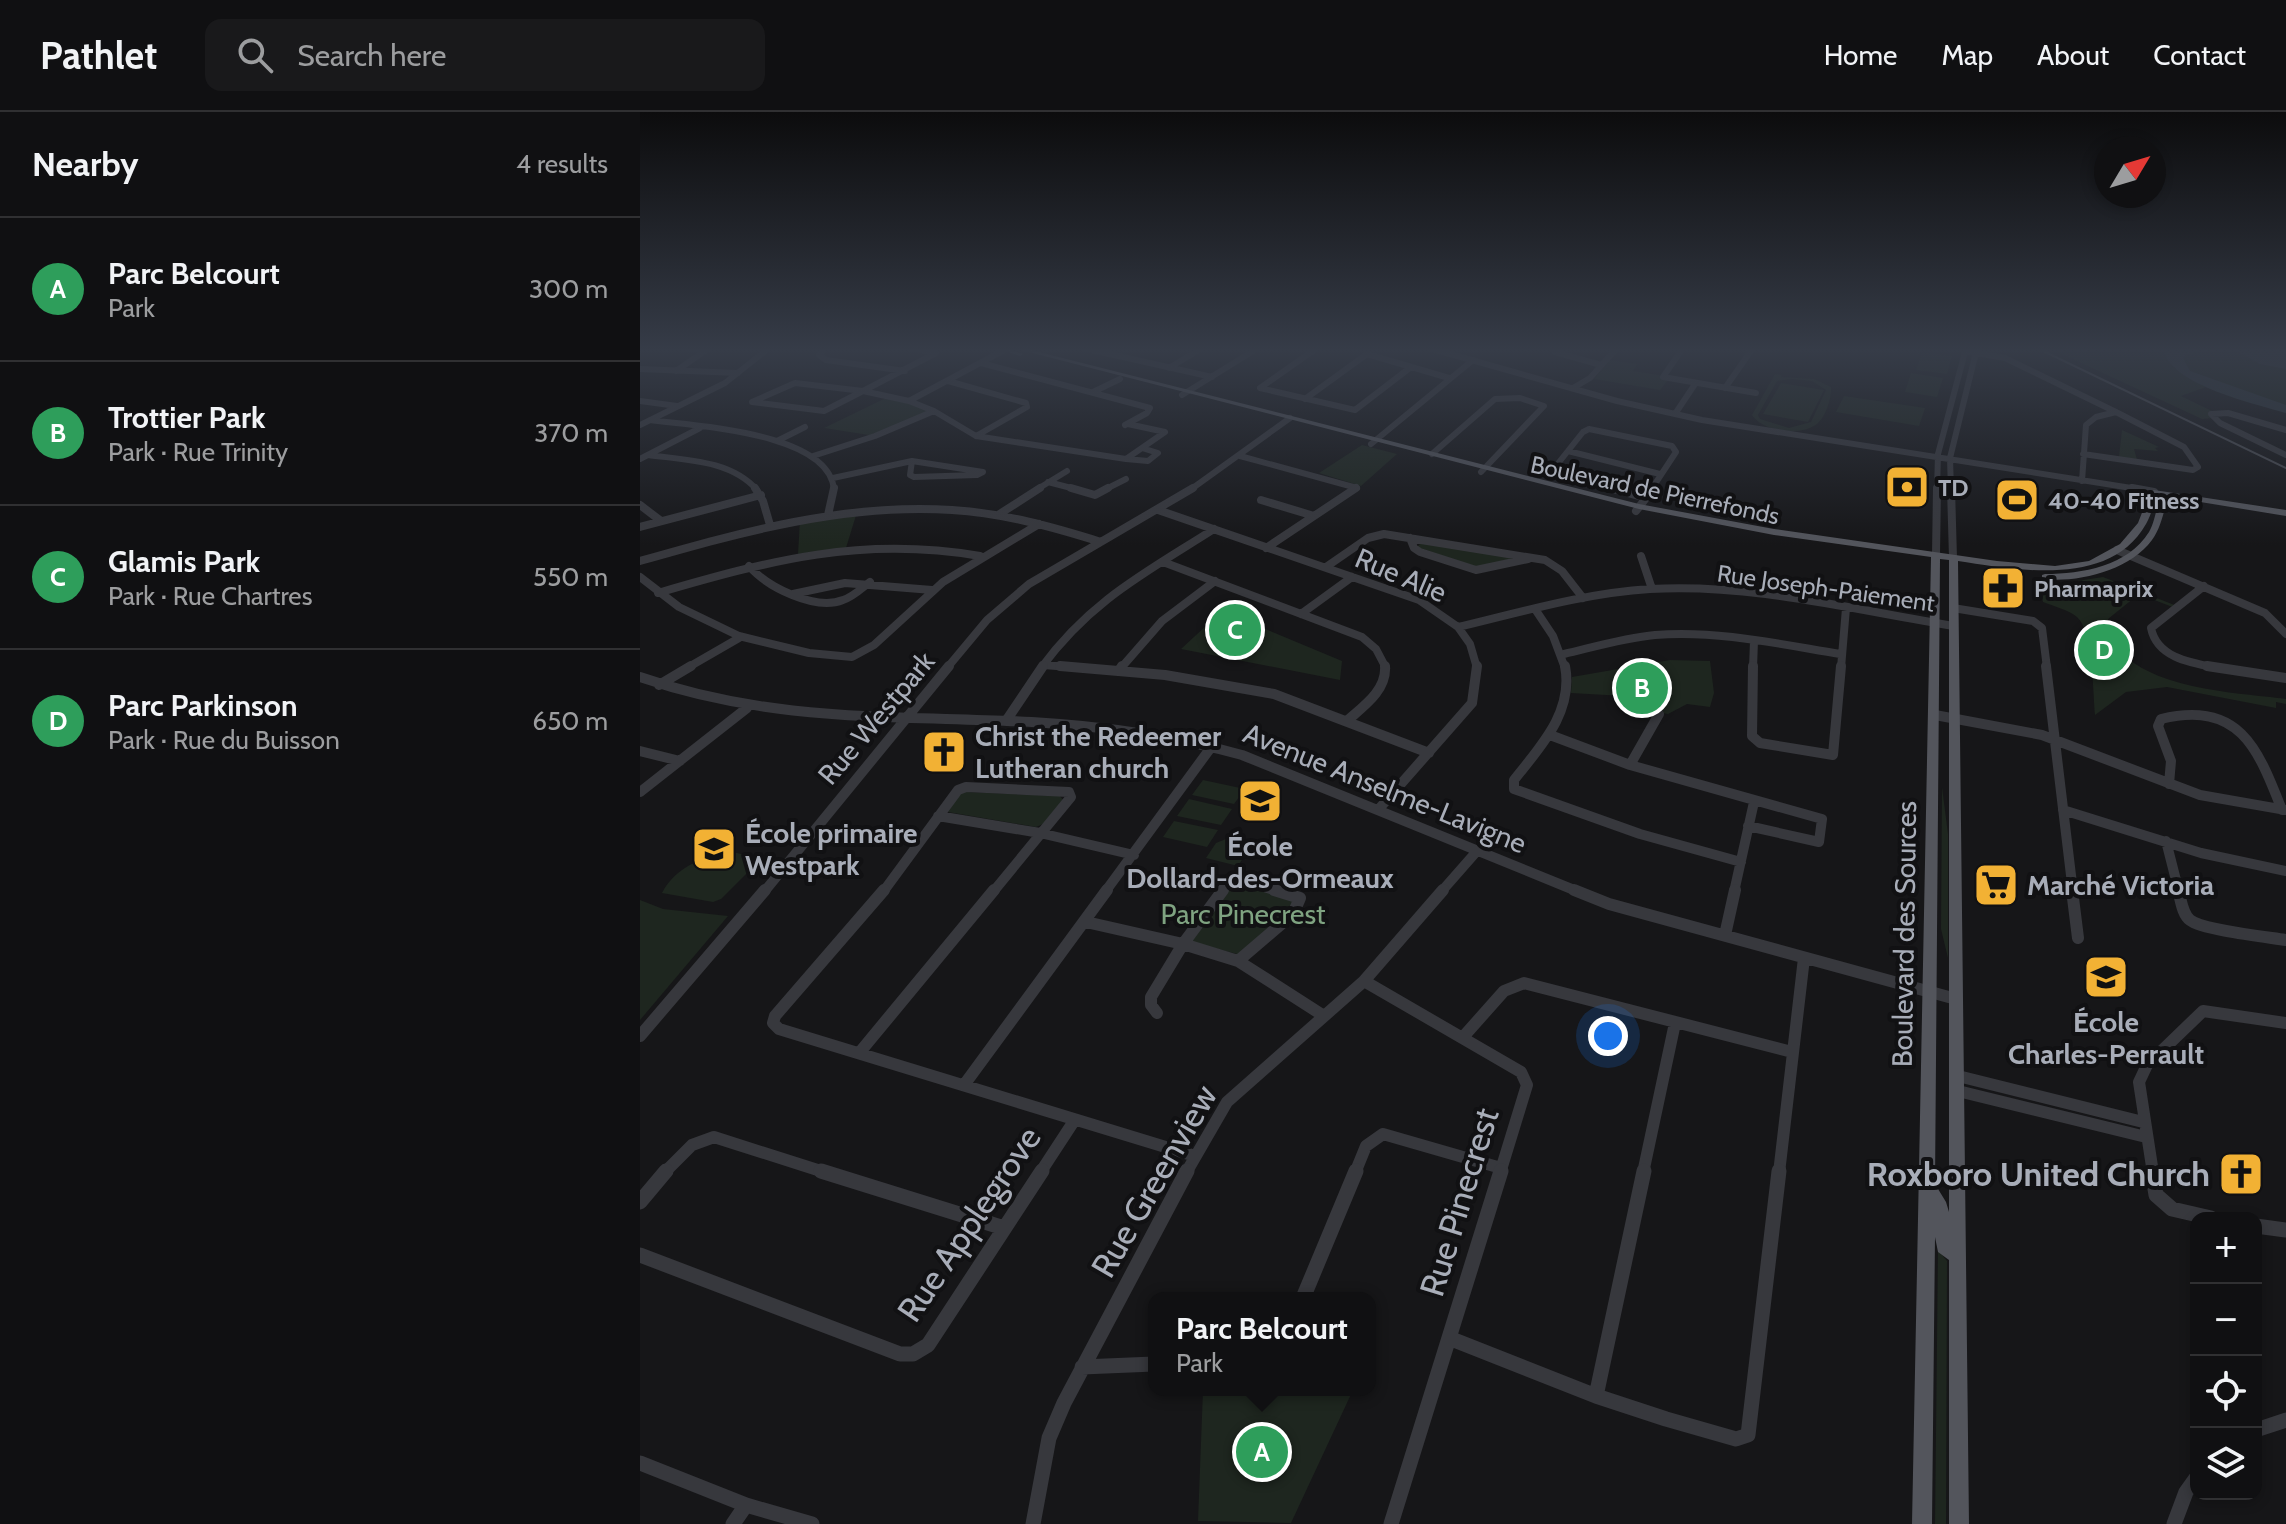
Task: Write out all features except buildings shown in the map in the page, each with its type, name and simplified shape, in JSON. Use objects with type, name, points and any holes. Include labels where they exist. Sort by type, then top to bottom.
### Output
[{"type":"main road","name":"Boulevard de Pierrefonds","points":[[1264,414],[1740,532],[1936,558],[2038,576],[2066,577],[2098,571],[2130,554],[2154,530],[2163,503],[2187,500]]},
{"type":"main road","name":"Boulevard de Pierrefonds","points":[[1374,442],[1432,454],[1483,470]]},
{"type":"main road","name":"Boulevard de Pierrefonds","points":[[1953,561],[2028,568],[2088,564],[2117,550],[2141,527],[2153,493]]},
{"type":"main road","points":[[2153,493],[2286,513]]},
{"type":"main road","points":[[2187,500],[2262,509]]},
{"type":"main road","name":"Boulevard des Sources","points":[[1922,1524],[1936,558]]},
{"type":"main road","name":"Boulevard des Sources","points":[[1953,561],[1959,1524]]},
{"type":"main road","points":[[1927,1185],[1941,1212],[1944,1246],[1958,1257]]},
{"type":"street","points":[[640,425],[662,414]]},
{"type":"street","points":[[813,456],[875,436],[927,414]]},
{"type":"street","points":[[939,414],[976,436],[1141,463],[1158,453],[1142,448]]},
{"type":"street","points":[[976,436],[1015,414]]},
{"type":"street","points":[[1126,459],[1165,432],[1128,424],[1145,414]]},
{"type":"street","points":[[1374,442],[1407,414]]},
{"type":"street","points":[[1432,454],[1478,414]]},
{"type":"street","points":[[1483,470],[1536,414]]},
{"type":"street","points":[[1675,414],[2187,500]]},
{"type":"street","name":"Boulevard des Sources","points":[[1936,558],[1937,458],[1948,414]]},
{"type":"street","name":"Boulevard des Sources","points":[[1953,561],[1950,460],[1961,414]]},
{"type":"street","points":[[2082,481],[2088,422],[2111,414]]},
{"type":"street","points":[[2083,454],[2193,470],[2198,467],[2184,447],[2120,414]]},
{"type":"street","points":[[2213,414],[2233,430],[2286,455]]},
{"type":"street","points":[[2231,414],[2286,430]]},
{"type":"street","points":[[650,420],[777,441],[813,456],[833,478],[834,496],[828,515]]},
{"type":"street","name":"Rue Westpark","points":[[640,1036],[703,966],[987,620],[1029,584],[1197,487],[1288,420]]},
{"type":"street","points":[[777,441],[805,427]]},
{"type":"street","points":[[640,459],[700,428]]},
{"type":"street","points":[[1638,509],[1646,498],[1660,474],[1676,452],[1667,444],[1593,429],[1583,432],[1552,471],[1554,475],[1646,498]]},
{"type":"street","points":[[1568,451],[1660,474]]},
{"type":"street","points":[[648,455],[718,466],[745,477],[761,495],[770,525]]},
{"type":"street","points":[[1240,456],[1357,488],[1266,548]]},
{"type":"street","points":[[833,478],[912,461],[983,472],[977,475],[914,477],[910,475],[912,461]]},
{"type":"street","points":[[998,515],[1067,471]]},
{"type":"street","points":[[1048,482],[1095,495],[1126,479]]},
{"type":"street","points":[[640,527],[761,495]]},
{"type":"street","points":[[1261,500],[1314,516]]},
{"type":"street","points":[[640,505],[661,521]]},
{"type":"street","points":[[640,561],[770,525],[828,515],[932,509],[998,515],[1101,542]]},
{"type":"street","name":"Rue Alie","points":[[1158,510],[1424,602],[1458,627],[1470,644],[1477,666],[1472,703],[1378,810]]},
{"type":"street","points":[[640,577],[693,618],[739,638],[819,654],[852,657],[868,651],[932,590],[980,556],[1039,524]]},
{"type":"street","points":[[1006,721],[1043,665],[1081,620],[1117,591],[1214,529]]},
{"type":"street","points":[[1326,567],[1376,535],[1410,538],[1534,557],[1556,565],[1583,598]]},
{"type":"street","points":[[1410,538],[1414,548],[1420,552],[1476,570],[1534,557]]},
{"type":"street","points":[[658,593],[798,554],[872,546],[931,547],[980,556]]},
{"type":"street","points":[[2117,550],[2265,613],[2286,634]]},
{"type":"street","points":[[1641,556],[1652,589]]},
{"type":"street","points":[[1163,562],[1362,637],[1381,651],[1388,670],[1381,692],[1348,720]]},
{"type":"street","points":[[749,566],[753,574],[793,594],[824,603],[836,603],[871,582]]},
{"type":"street","points":[[1301,614],[1352,577]]},
{"type":"street","points":[[1119,671],[1158,623],[1215,581]]},
{"type":"street","points":[[793,594],[837,582],[871,582],[932,590]]},
{"type":"street","points":[[2204,586],[2151,628],[2150,636],[2159,651],[2191,663],[2286,678]]},
{"type":"street","name":"Rue Joseph-Paiement","points":[[1458,627],[1583,598],[1652,589],[1741,592],[1954,626]]},
{"type":"street","points":[[1754,641],[1752,736],[1760,743],[1833,755],[1846,608]]},
{"type":"street","points":[[1953,608],[2022,618],[2042,628],[2078,938]]},
{"type":"street","points":[[1535,609],[1564,654],[1568,673],[1565,704],[1550,735],[1514,780],[1514,789],[1640,834],[1741,862]]},
{"type":"street","points":[[1564,654],[1657,635],[1724,636],[1840,654]]},
{"type":"street","points":[[659,685],[739,638]]},
{"type":"street","points":[[1043,665],[1119,671],[1238,686],[1274,694],[1429,753]]},
{"type":"street","name":"Avenue Anselme-Lavigne","points":[[640,677],[747,708],[1117,730],[1212,746],[1242,755],[1609,904],[1956,999]]},
{"type":"street","points":[[640,792],[747,708]]},
{"type":"street","points":[[1630,765],[1659,714]]},
{"type":"street","points":[[1935,715],[2054,739],[2200,795],[2284,810]]},
{"type":"street","points":[[2169,784],[2171,761],[2158,726],[2161,719],[2175,715],[2217,719],[2238,727],[2252,738],[2284,810]]},
{"type":"street","points":[[1550,735],[1630,765],[1822,819],[1819,842],[1748,826]]},
{"type":"street","points":[[964,1085],[1212,746]]},
{"type":"street","points":[[640,751],[680,761]]},
{"type":"street","points":[[860,1052],[1071,797],[1069,792],[966,787],[953,795],[868,912],[775,1016],[773,1023],[779,1029],[1195,1156]]},
{"type":"street","points":[[1725,935],[1754,802]]},
{"type":"street","points":[[2063,810],[2200,854],[2286,871]]},
{"type":"street","points":[[938,816],[1040,833],[1134,855]]},
{"type":"street","points":[[2166,841],[2183,909],[2190,920],[2207,926],[2286,940]]},
{"type":"street","name":"Rue Greenview","points":[[1033,1524],[1049,1438],[1082,1367],[1227,1102],[1364,981],[1477,851]]},
{"type":"street","points":[[1157,1013],[1151,1005],[1151,997],[1183,944],[1229,881],[1239,879],[1300,898],[1293,914],[1238,961]]},
{"type":"street","points":[[1086,922],[1183,944],[1238,961],[1324,1016]]},
{"type":"street","points":[[1449,1338],[1596,1396],[1736,1439],[1748,1435],[1804,958]]},
{"type":"street","name":"Rue Pinecrest","points":[[1364,981],[1464,1036],[1521,1072],[1527,1085],[1391,1524]]},
{"type":"street","points":[[1464,1036],[1504,991],[1524,983],[1792,1052]]},
{"type":"street","points":[[2190,1213],[2172,1209],[2156,1195],[2139,1082],[2147,1065],[2203,1011],[2286,1023]]},
{"type":"street","points":[[1596,1396],[1675,1023]]},
{"type":"street","points":[[1958,1084],[2144,1130]]},
{"type":"street","name":"Rue Applegrove","points":[[640,1255],[900,1354],[913,1354],[928,1345],[1074,1121]]},
{"type":"street","points":[[1305,1292],[1366,1146],[1383,1134],[1501,1168]]},
{"type":"street","points":[[640,1202],[689,1147],[700,1138],[714,1137],[1004,1228]]},
{"type":"street","points":[[2262,1227],[2286,1230]]},
{"type":"street","points":[[1082,1367],[1148,1364]]},
{"type":"street","points":[[2262,1428],[2286,1420]]},
{"type":"street","points":[[640,1463],[746,1505],[812,1524]]},
{"type":"street","points":[[2174,1524],[2190,1486]]},
{"type":"street","points":[[733,1524],[746,1505]]},
{"type":"green space","points":[[853,414],[927,414],[875,436],[824,428]]},
{"type":"green space","points":[[1753,414],[1789,428],[1811,422],[1815,414],[1824,414],[1818,423],[1803,430],[1784,431],[1757,421]]},
{"type":"green space","points":[[1763,414],[1812,414],[1808,422]]},
{"type":"green space","points":[[1847,414],[1923,414],[1919,426]]},
{"type":"green space","points":[[2191,414],[2214,414],[2213,418],[2202,419]]},
{"type":"green space","points":[[2122,430],[2159,447],[2155,448],[2158,451],[2134,449],[2137,460],[2119,457]]},
{"type":"green space","points":[[1362,445],[1397,454],[1361,486],[1319,473]]},
{"type":"green space","points":[[857,512],[846,548],[798,554],[800,520]]},
{"type":"green space","points":[[1421,543],[1515,558],[1476,567],[1417,547]]},
{"type":"green space","points":[[2103,577],[2177,606],[2175,608],[2139,594],[2108,619],[2113,643],[2128,659],[2169,680],[2217,691],[2286,699],[2286,704],[2276,702],[2276,708],[2167,687],[2126,692],[2095,715],[2089,649],[2082,624],[2070,612],[2043,602],[2039,582],[2064,583]]},
{"type":"green space","points":[[1222,611],[1342,661],[1340,680],[1181,649]]},
{"type":"green space","points":[[1670,660],[1710,661],[1714,693],[1710,707],[1687,704],[1668,714],[1643,709],[1641,697],[1571,693],[1572,677]]},
{"type":"green space","points":[[1203,780],[1245,789],[1234,804],[1192,795]]},
{"type":"green space","points":[[1942,787],[1948,834],[1948,958],[1941,929]]},
{"type":"green space","points":[[964,792],[1060,796],[1063,800],[1043,824],[1036,827],[948,812],[958,795]]},
{"type":"green space","points":[[1189,799],[1232,809],[1221,825],[1177,816]]},
{"type":"green space","points":[[1174,821],[1218,830],[1207,847],[1163,837]]},
{"type":"green space","points":[[1231,837],[1250,847],[1238,866],[1206,858],[1216,843]]},
{"type":"green space","points":[[737,853],[749,856],[757,863],[721,899],[713,902],[662,893],[684,868],[715,855]]},
{"type":"green space","name":"Parc Pinecrest","points":[[1239,882],[1294,898],[1294,905],[1241,955],[1191,942],[1231,884]]},
{"type":"green space","points":[[640,900],[663,909],[728,916],[640,1020]]},
{"type":"green space","points":[[1938,1250],[1947,1261],[1946,1524],[1935,1524]]},
{"type":"green space","points":[[1203,1396],[1350,1396],[1291,1523],[1198,1521]]},
{"type":"tram line","points":[[2174,414],[2286,468]]},
{"type":"place","name":"TD","points":[[1907,487]]},
{"type":"place","name":"40-40 Fitness","points":[[2017,500]]},
{"type":"place","name":"Pharmaprix","points":[[2003,588]]},
{"type":"place","name":"Glamis Park","points":[[1235,630]]},
{"type":"place","name":"Parc Parkinson","points":[[2104,650]]},
{"type":"place","name":"Trottier Park","points":[[1642,688]]},
{"type":"place","name":"Christ the Redeemer Lutheran church","points":[[944,752]]},
{"type":"place","name":"École Dollard-des-Ormeaux","points":[[1260,801]]},
{"type":"place","name":"École primaire Westpark","points":[[714,849]]},
{"type":"place","name":"Marché Victoria","points":[[1996,885]]},
{"type":"place","name":"École Charles-Perrault","points":[[2106,977]]},
{"type":"place","name":"Roxboro United Church","points":[[2241,1174]]},
{"type":"place","name":"Parc Belcourt","points":[[1262,1452]]}]
